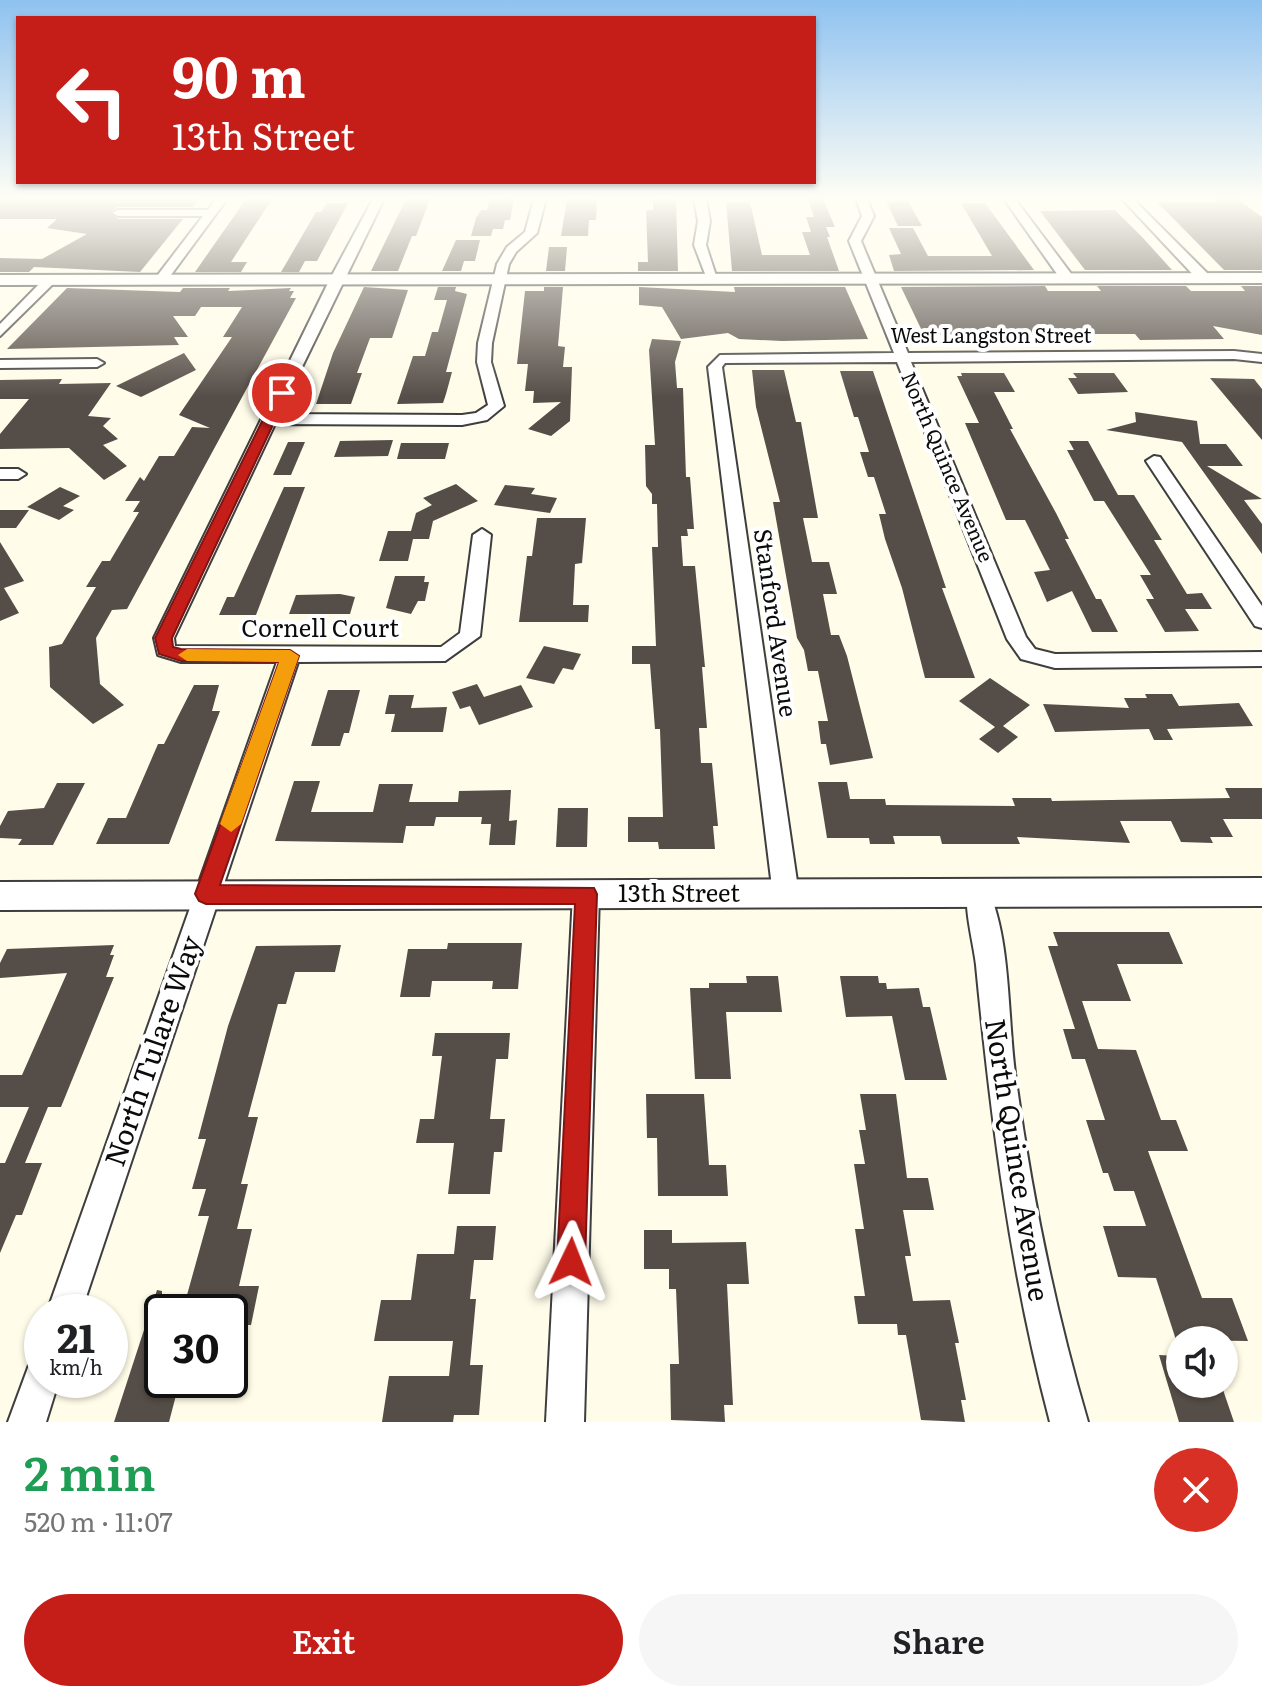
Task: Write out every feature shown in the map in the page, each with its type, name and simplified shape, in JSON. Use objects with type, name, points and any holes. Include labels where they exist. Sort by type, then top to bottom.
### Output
[{"type":"street","points":[[160,280],[171,265]]},
{"type":"street","points":[[343,265],[270,419],[462,420],[481,417],[496,406],[484,362],[499,279],[505,265]]},
{"type":"street","points":[[708,265],[713,279]]},
{"type":"street","name":"North Quince Avenue","points":[[864,265],[1017,639],[1028,654],[1055,661],[1262,659]]},
{"type":"street","points":[[1058,265],[1067,278]]},
{"type":"street","points":[[1192,265],[1204,278]]},
{"type":"street","points":[[0,280],[1262,278]]},
{"type":"street","points":[[0,332],[51,280]]},
{"type":"street","name":"West Langston Street","points":[[720,359],[1234,355],[1262,358]]},
{"type":"street","name":"Stanford Avenue","points":[[720,359],[715,367],[786,895]]},
{"type":"street","points":[[0,364],[97,363]]},
{"type":"street","name":"Cornell Court","points":[[270,419],[169,625],[164,638],[165,650],[181,655],[445,654],[470,636],[482,535]]},
{"type":"street","points":[[1154,461],[1262,621]]},
{"type":"street","points":[[0,474],[18,474]]},
{"type":"street","name":"North Tulare Way","points":[[70,1294],[290,656]]},
{"type":"street","name":"13th Street","points":[[0,896],[1262,892]]},
{"type":"street","points":[[565,1422],[586,894]]},
{"type":"street","name":"North Quince Avenue","points":[[978,895],[986,923],[1000,1079],[1028,1259],[1047,1348],[1069,1422]]},
{"type":"street","points":[[27,1422],[35,1398]]},
{"type":"building","points":[[0,265],[145,265],[140,272],[34,267],[29,272],[0,272]]},
{"type":"building","points":[[200,265],[245,265],[241,272],[195,272]]},
{"type":"building","points":[[285,265],[303,265],[299,272],[281,272]]},
{"type":"building","points":[[374,265],[400,265],[398,271],[371,271]]},
{"type":"building","points":[[445,265],[463,265],[461,271],[442,271]]},
{"type":"building","points":[[547,265],[565,265],[565,271],[546,271]]},
{"type":"building","points":[[638,265],[678,265],[678,271],[638,271]]},
{"type":"building","points":[[732,265],[837,265],[839,271],[732,271]]},
{"type":"building","points":[[892,265],[1031,265],[1034,270],[894,271]]},
{"type":"building","points":[[1081,265],[1168,265],[1172,270],[1085,270]]},
{"type":"building","points":[[1219,265],[1262,265],[1262,270],[1224,270]]},
{"type":"building","points":[[1045,286],[1048,291],[1101,291],[1097,286],[1186,286],[1191,291],[1245,291],[1241,286],[1262,286],[1262,335],[1213,326],[1224,339],[1140,340],[1135,334],[1076,334],[1081,341],[1041,341],[1037,335],[980,335],[984,342],[945,341],[942,335],[924,335],[901,287]]},
{"type":"building","points":[[364,287],[408,290],[392,338],[370,338],[357,373],[362,373],[351,404],[316,404],[333,353]]},
{"type":"building","points":[[438,287],[456,287],[455,291],[467,294],[446,372],[452,372],[443,403],[397,404],[413,356],[425,356],[432,332],[438,332],[447,300],[434,300]]},
{"type":"building","points":[[544,287],[563,287],[558,346],[565,347],[563,367],[572,367],[570,421],[551,436],[528,429],[561,402],[533,403],[534,391],[525,391],[528,364],[517,364],[525,291],[544,291]]},
{"type":"building","points":[[639,287],[735,292],[734,287],[845,287],[868,339],[782,341],[739,339],[728,333],[681,339],[662,307],[639,305]]},
{"type":"building","points":[[67,288],[180,292],[183,288],[230,288],[228,291],[291,288],[289,291],[294,291],[290,298],[296,298],[127,609],[112,610],[96,638],[100,684],[124,705],[93,724],[50,687],[49,647],[62,644],[96,587],[86,587],[102,561],[110,561],[139,512],[133,512],[140,501],[125,501],[140,477],[144,481],[159,456],[174,456],[192,427],[210,428],[179,415],[232,337],[223,337],[242,307],[201,307],[195,316],[173,316],[188,337],[174,337],[179,345],[7,349]]},
{"type":"building","points":[[652,339],[681,341],[675,362],[677,388],[683,388],[686,477],[690,477],[694,529],[687,529],[688,536],[681,536],[683,566],[695,566],[705,667],[702,667],[707,728],[699,728],[701,763],[712,763],[718,826],[713,826],[715,849],[659,849],[658,842],[628,842],[628,817],[663,817],[660,729],[655,729],[650,664],[632,664],[632,646],[656,646],[652,547],[658,547],[657,504],[652,504],[652,494],[646,486],[645,445],[655,445],[649,350]]},
{"type":"building","points":[[184,353],[196,370],[141,397],[116,386]]},
{"type":"building","points":[[752,370],[784,370],[796,422],[801,422],[818,518],[803,518],[812,562],[829,562],[837,594],[823,594],[831,635],[839,635],[847,656],[873,758],[830,765],[826,744],[821,744],[818,721],[828,721],[818,671],[808,671],[804,650],[797,638],[773,502],[780,502],[756,407]]},
{"type":"building","points":[[840,371],[873,371],[946,588],[942,588],[975,678],[925,678],[879,514],[886,514],[874,477],[868,477],[860,452],[869,452]]},
{"type":"building","points":[[961,373],[1004,373],[1015,392],[994,392],[1013,429],[1010,429],[1056,513],[1069,539],[1065,539],[1096,599],[1101,599],[1118,632],[1092,632],[1072,591],[1047,602],[1034,572],[1050,570],[1025,520],[1006,520],[965,423],[979,423],[957,376],[962,376]]},
{"type":"building","points":[[1073,373],[1114,373],[1128,392],[1078,394],[1068,378],[1077,378]]},
{"type":"building","points":[[1210,378],[1254,379],[1262,389],[1262,440]]},
{"type":"building","points":[[62,379],[59,384],[111,383],[88,416],[111,418],[103,426],[118,439],[103,445],[127,466],[104,480],[69,448],[0,449],[0,434],[29,399],[0,399],[0,380]]},
{"type":"building","points":[[1135,412],[1197,421],[1200,444],[1226,444],[1243,466],[1207,466],[1262,499],[1244,500],[1262,524],[1262,554],[1182,442],[1106,430],[1136,422]]},
{"type":"building","points":[[393,440],[388,456],[334,457],[340,441]]},
{"type":"building","points":[[1069,441],[1088,441],[1118,495],[1134,495],[1162,540],[1154,540],[1187,594],[1202,593],[1212,609],[1185,609],[1199,631],[1165,632],[1146,599],[1154,599],[1140,575],[1151,575],[1104,501],[1094,501],[1067,450],[1074,450]]},
{"type":"building","points":[[288,442],[305,442],[291,475],[273,475]]},
{"type":"building","points":[[401,443],[449,443],[445,459],[397,459]]},
{"type":"building","points":[[456,484],[478,501],[433,521],[429,539],[413,539],[408,561],[379,561],[388,531],[411,531],[416,513],[432,505],[423,498]]},
{"type":"building","points":[[505,485],[535,488],[531,494],[557,498],[550,513],[494,505]]},
{"type":"building","points":[[60,487],[80,496],[63,506],[74,510],[59,520],[27,507]]},
{"type":"building","points":[[284,487],[305,487],[256,615],[219,615],[227,597],[234,597]]},
{"type":"building","points":[[0,510],[29,510],[16,528],[0,528]]},
{"type":"building","points":[[537,518],[586,518],[582,563],[575,564],[573,605],[589,605],[588,622],[519,622],[527,556],[532,556]]},
{"type":"building","points":[[0,542],[24,581],[4,588],[19,613],[0,621]]},
{"type":"building","points":[[395,576],[425,576],[424,582],[429,582],[425,601],[418,601],[411,614],[386,608]]},
{"type":"building","points":[[340,594],[355,597],[350,614],[289,614],[296,595]]},
{"type":"building","points":[[544,646],[581,654],[573,670],[563,668],[554,684],[526,678]]},
{"type":"building","points":[[990,678],[1030,705],[1003,726],[1018,737],[998,753],[979,739],[995,727],[959,701]]},
{"type":"building","points":[[477,684],[484,697],[521,685],[533,707],[479,725],[470,706],[460,709],[452,692]]},
{"type":"building","points":[[194,685],[219,685],[212,711],[220,711],[169,844],[96,844],[108,818],[126,818],[158,744],[164,744]]},
{"type":"building","points":[[328,690],[360,690],[349,733],[344,733],[340,746],[311,746]]},
{"type":"building","points":[[1145,694],[1172,694],[1179,706],[1239,703],[1253,726],[1167,729],[1173,740],[1154,740],[1149,729],[1055,732],[1043,704],[1129,708],[1124,698],[1147,698]]},
{"type":"building","points":[[389,695],[414,695],[411,708],[447,707],[443,732],[391,732],[395,714],[385,714]]},
{"type":"building","points":[[294,781],[320,781],[311,812],[373,812],[379,784],[413,784],[409,802],[458,802],[459,791],[511,790],[509,821],[517,820],[515,845],[489,845],[491,824],[481,824],[482,817],[436,817],[434,826],[406,826],[403,843],[275,841]]},
{"type":"building","points":[[818,782],[847,782],[850,799],[885,799],[886,805],[1015,806],[1012,798],[1051,798],[1052,801],[1230,798],[1225,788],[1262,788],[1262,819],[1223,819],[1233,837],[1210,837],[1213,843],[1181,842],[1171,821],[1120,821],[1130,843],[1017,837],[1020,844],[942,844],[940,836],[893,836],[895,844],[870,844],[869,838],[827,838]]},
{"type":"building","points":[[57,783],[85,783],[53,845],[18,845],[22,839],[0,838],[0,826],[8,811],[44,808]]},
{"type":"building","points":[[558,808],[588,808],[587,847],[556,847]]},
{"type":"building","points":[[1053,932],[1169,932],[1183,964],[1117,964],[1131,1001],[1082,1001],[1098,1049],[1136,1050],[1161,1120],[1176,1120],[1188,1151],[1148,1151],[1202,1298],[1232,1298],[1248,1341],[1238,1341],[1238,1326],[1171,1326],[1156,1278],[1118,1277],[1103,1226],[1146,1226],[1134,1191],[1114,1191],[1108,1173],[1103,1173],[1086,1120],[1105,1120],[1085,1059],[1072,1059],[1063,1029],[1075,1029],[1048,946],[1058,946]]},
{"type":"building","points":[[448,943],[522,943],[518,989],[492,989],[493,981],[432,981],[430,997],[400,997],[408,949],[447,949]]},
{"type":"building","points":[[114,945],[110,955],[114,955],[106,977],[114,977],[61,1107],[48,1107],[25,1163],[42,1163],[22,1215],[16,1215],[0,1253],[0,1163],[5,1163],[29,1107],[0,1107],[0,1075],[22,1075],[67,973],[0,978],[0,963],[7,949]]},
{"type":"building","points":[[341,945],[335,972],[295,972],[286,1004],[278,1004],[248,1117],[258,1117],[241,1184],[248,1184],[237,1229],[252,1229],[239,1286],[259,1286],[251,1325],[248,1325],[248,1294],[187,1294],[209,1216],[198,1216],[206,1189],[192,1189],[206,1139],[198,1139],[228,1026],[256,946]]},
{"type":"building","points":[[746,976],[778,976],[782,1012],[726,1012],[731,1079],[695,1079],[690,988],[709,988],[709,983],[747,983]]},
{"type":"building","points":[[840,976],[878,976],[879,983],[886,983],[887,989],[919,988],[923,1007],[930,1007],[947,1080],[905,1080],[892,1016],[846,1017]]},
{"type":"building","points":[[435,1033],[510,1033],[508,1059],[496,1059],[490,1119],[505,1119],[502,1152],[494,1152],[490,1194],[448,1194],[454,1143],[416,1143],[420,1119],[434,1119],[442,1056],[432,1056]]},
{"type":"building","points":[[646,1094],[704,1094],[709,1165],[726,1165],[728,1196],[658,1196],[657,1138],[647,1138]]},
{"type":"building","points":[[860,1094],[896,1094],[907,1178],[928,1178],[934,1210],[903,1210],[911,1256],[905,1256],[913,1301],[950,1300],[959,1343],[955,1343],[966,1400],[961,1400],[965,1422],[921,1420],[906,1335],[898,1335],[897,1324],[858,1324],[854,1296],[865,1296],[855,1229],[864,1229],[854,1164],[865,1164],[859,1130],[866,1130]]},
{"type":"building","points":[[457,1226],[496,1226],[493,1260],[474,1260],[470,1299],[476,1299],[470,1365],[483,1365],[479,1415],[454,1415],[453,1422],[382,1422],[389,1376],[449,1376],[453,1341],[374,1341],[381,1300],[411,1300],[417,1254],[454,1254]]},
{"type":"building","points":[[644,1230],[672,1230],[672,1243],[746,1242],[749,1284],[727,1284],[733,1405],[724,1405],[725,1422],[671,1420],[670,1364],[679,1364],[676,1289],[669,1289],[669,1269],[644,1269]]},
{"type":"building","points":[[144,1330],[144,1398],[175,1398],[169,1422],[114,1422],[122,1398],[128,1398],[128,1379]]},
{"type":"building","points":[[1159,1355],[1166,1355],[1166,1378]]},
{"type":"building","points":[[1172,1398],[1226,1398],[1234,1422],[1179,1422]]},
{"type":"slow traffic","points":[[187,655],[290,656],[231,824]]},
{"type":"route","points":[[282,393],[164,638],[165,650],[181,655],[290,656],[206,894],[586,894],[571,1262]]}]
